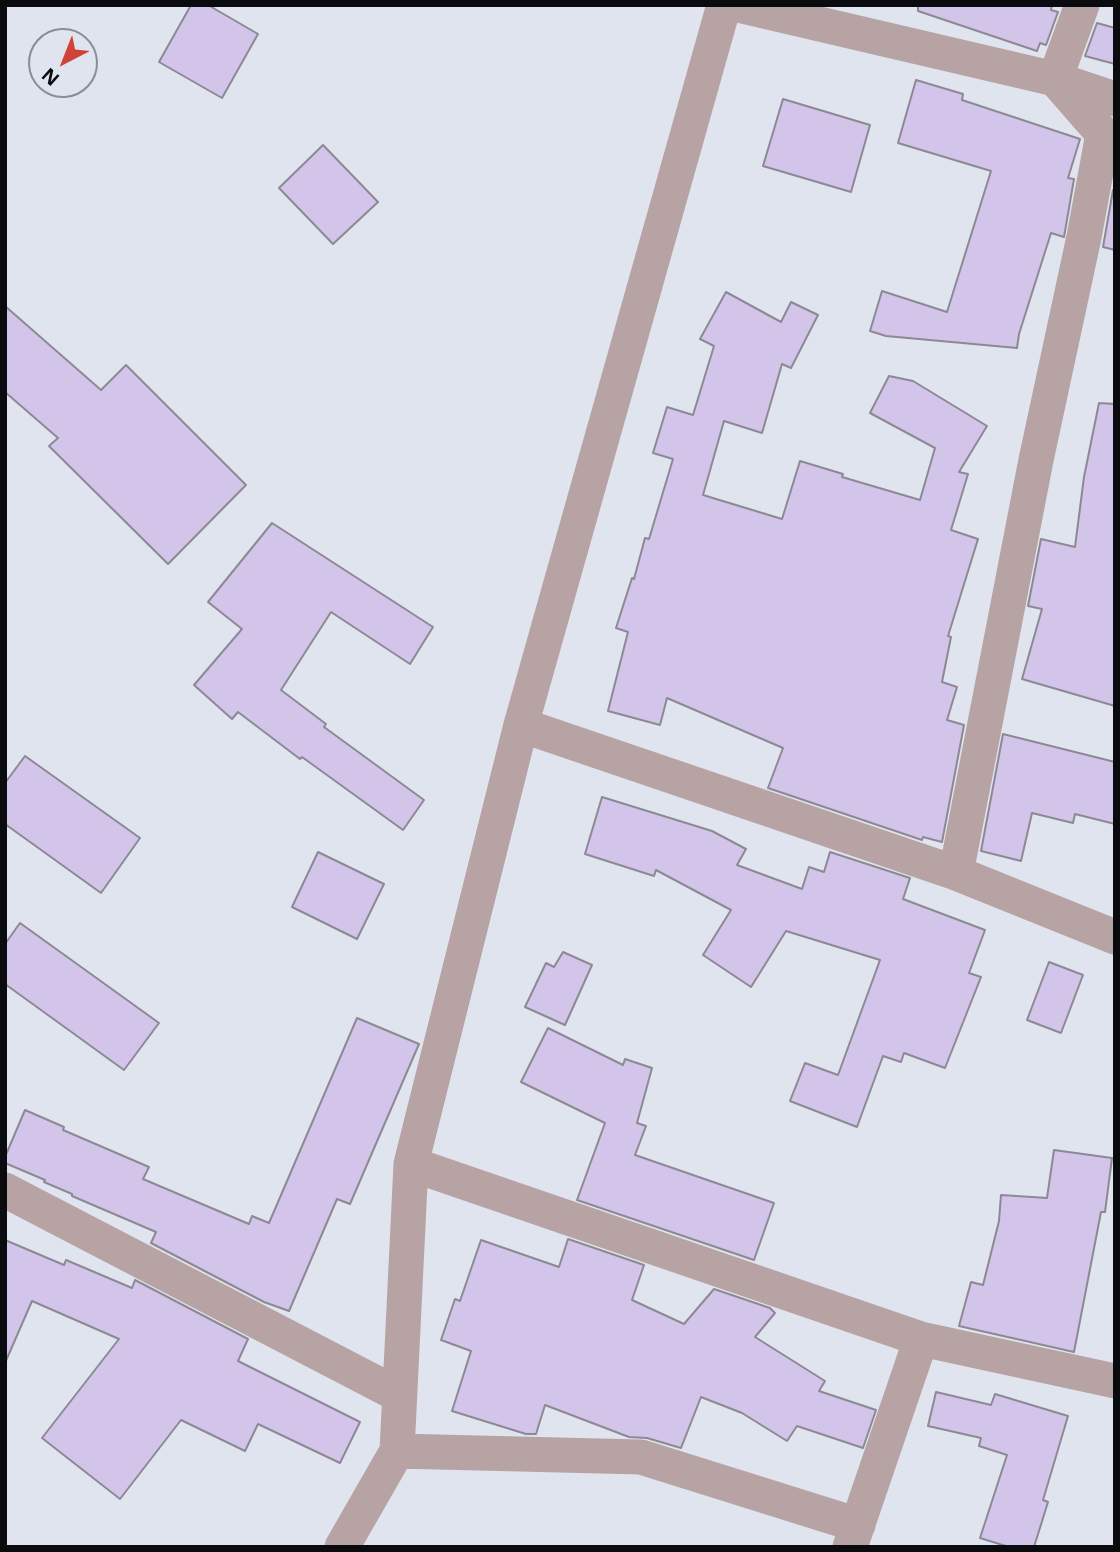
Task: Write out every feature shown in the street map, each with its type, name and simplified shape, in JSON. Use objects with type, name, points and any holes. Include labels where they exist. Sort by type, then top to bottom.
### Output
[{"type":"street","points":[[342,1547],[397,1451],[411,1164],[521,725],[724,5]]},
{"type":"street","points":[[738,5],[1055,79],[1115,99]]},
{"type":"street","points":[[1055,79],[1082,5]]},
{"type":"street","points":[[956,873],[1036,460],[1084,237],[1103,134],[1055,79]]},
{"type":"street","points":[[521,725],[956,873],[1115,937]]},
{"type":"street","points":[[411,1164],[921,1339],[1115,1381]]},
{"type":"street","points":[[5,1190],[399,1395]]},
{"type":"street","points":[[397,1451],[641,1457],[854,1536],[921,1339]]},
{"type":"building","points":[[191,5],[208,5],[258,34],[222,98],[159,62]]},
{"type":"building","points":[[918,5],[1052,5],[1051,10],[1058,12],[1046,45],[1040,43],[1037,51],[918,11]]},
{"type":"building","points":[[1097,23],[1115,28],[1115,64],[1085,56]]},
{"type":"building","points":[[916,80],[963,94],[962,100],[1080,139],[1068,178],[1074,179],[1064,237],[1051,233],[1017,348],[886,336],[870,331],[882,291],[947,312],[991,171],[898,143]]},
{"type":"building","points":[[783,99],[870,125],[851,192],[763,166]]},
{"type":"building","points":[[323,145],[378,202],[333,244],[279,188]]},
{"type":"building","points":[[1115,190],[1115,250],[1103,247]]},
{"type":"building","points":[[726,292],[781,322],[791,302],[818,315],[791,368],[782,364],[762,433],[724,421],[703,495],[782,519],[800,461],[843,474],[842,477],[920,500],[935,448],[870,413],[889,376],[913,381],[987,426],[959,472],[968,474],[951,530],[978,539],[948,636],[951,637],[942,682],[957,687],[947,720],[964,725],[942,842],[923,837],[922,840],[768,788],[783,748],[667,698],[660,725],[608,711],[628,632],[616,628],[632,578],[634,579],[645,538],[649,539],[673,459],[653,453],[667,407],[693,415],[714,346],[700,339]]},
{"type":"building","points":[[5,306],[101,390],[126,365],[246,485],[168,564],[49,446],[58,438],[5,392]]},
{"type":"building","points":[[1099,403],[1115,404],[1115,706],[1022,679],[1042,609],[1028,606],[1041,539],[1075,547],[1084,477]]},
{"type":"building","points":[[272,523],[433,627],[410,664],[331,612],[281,690],[326,724],[324,727],[424,800],[403,830],[302,757],[300,759],[238,712],[232,719],[194,685],[242,629],[208,602]]},
{"type":"building","points":[[1003,734],[1115,762],[1115,824],[1075,814],[1073,823],[1032,813],[1021,861],[981,851]]},
{"type":"building","points":[[25,756],[140,838],[101,893],[5,824],[5,783]]},
{"type":"building","points":[[602,797],[712,831],[746,849],[737,865],[802,889],[809,867],[824,872],[830,852],[910,878],[903,899],[985,930],[969,973],[981,977],[945,1068],[904,1053],[901,1062],[883,1056],[857,1127],[790,1101],[805,1063],[838,1075],[880,960],[786,931],[751,987],[703,955],[731,910],[656,870],[654,876],[585,854]]},
{"type":"building","points":[[318,852],[384,884],[357,939],[292,907]]},
{"type":"building","points":[[20,923],[159,1023],[124,1070],[5,984],[5,944]]},
{"type":"building","points":[[563,952],[592,965],[565,1025],[525,1007],[546,963],[554,967]]},
{"type":"building","points":[[1049,962],[1083,975],[1061,1033],[1027,1020]]},
{"type":"building","points":[[357,1018],[419,1044],[350,1204],[337,1199],[289,1311],[264,1302],[151,1243],[156,1232],[72,1196],[44,1182],[45,1180],[5,1163],[5,1157],[25,1110],[64,1127],[63,1130],[149,1167],[143,1179],[249,1224],[252,1216],[269,1223]]},
{"type":"building","points":[[548,1028],[623,1065],[625,1059],[652,1068],[637,1123],[646,1126],[635,1155],[774,1203],[754,1260],[577,1200],[605,1123],[521,1082]]},
{"type":"building","points":[[1054,1150],[1112,1158],[1105,1212],[1101,1212],[1074,1352],[959,1326],[971,1282],[983,1285],[999,1221],[1001,1195],[1047,1198]]},
{"type":"building","points":[[568,1239],[644,1265],[632,1300],[684,1324],[714,1289],[770,1308],[775,1313],[755,1337],[825,1381],[819,1391],[876,1410],[863,1448],[797,1426],[787,1441],[742,1413],[701,1397],[681,1448],[647,1438],[629,1437],[545,1405],[536,1434],[526,1434],[452,1411],[471,1351],[441,1340],[455,1299],[460,1301],[481,1240],[559,1267]]},
{"type":"building","points":[[5,1240],[64,1265],[66,1260],[132,1288],[135,1280],[248,1339],[238,1361],[360,1422],[340,1463],[258,1424],[245,1451],[181,1420],[120,1499],[42,1438],[119,1339],[32,1301],[5,1363]]},
{"type":"building","points":[[936,1392],[991,1405],[995,1394],[1068,1416],[1043,1500],[1048,1502],[1034,1547],[1009,1547],[980,1538],[1007,1455],[979,1446],[981,1438],[928,1426]]}]
